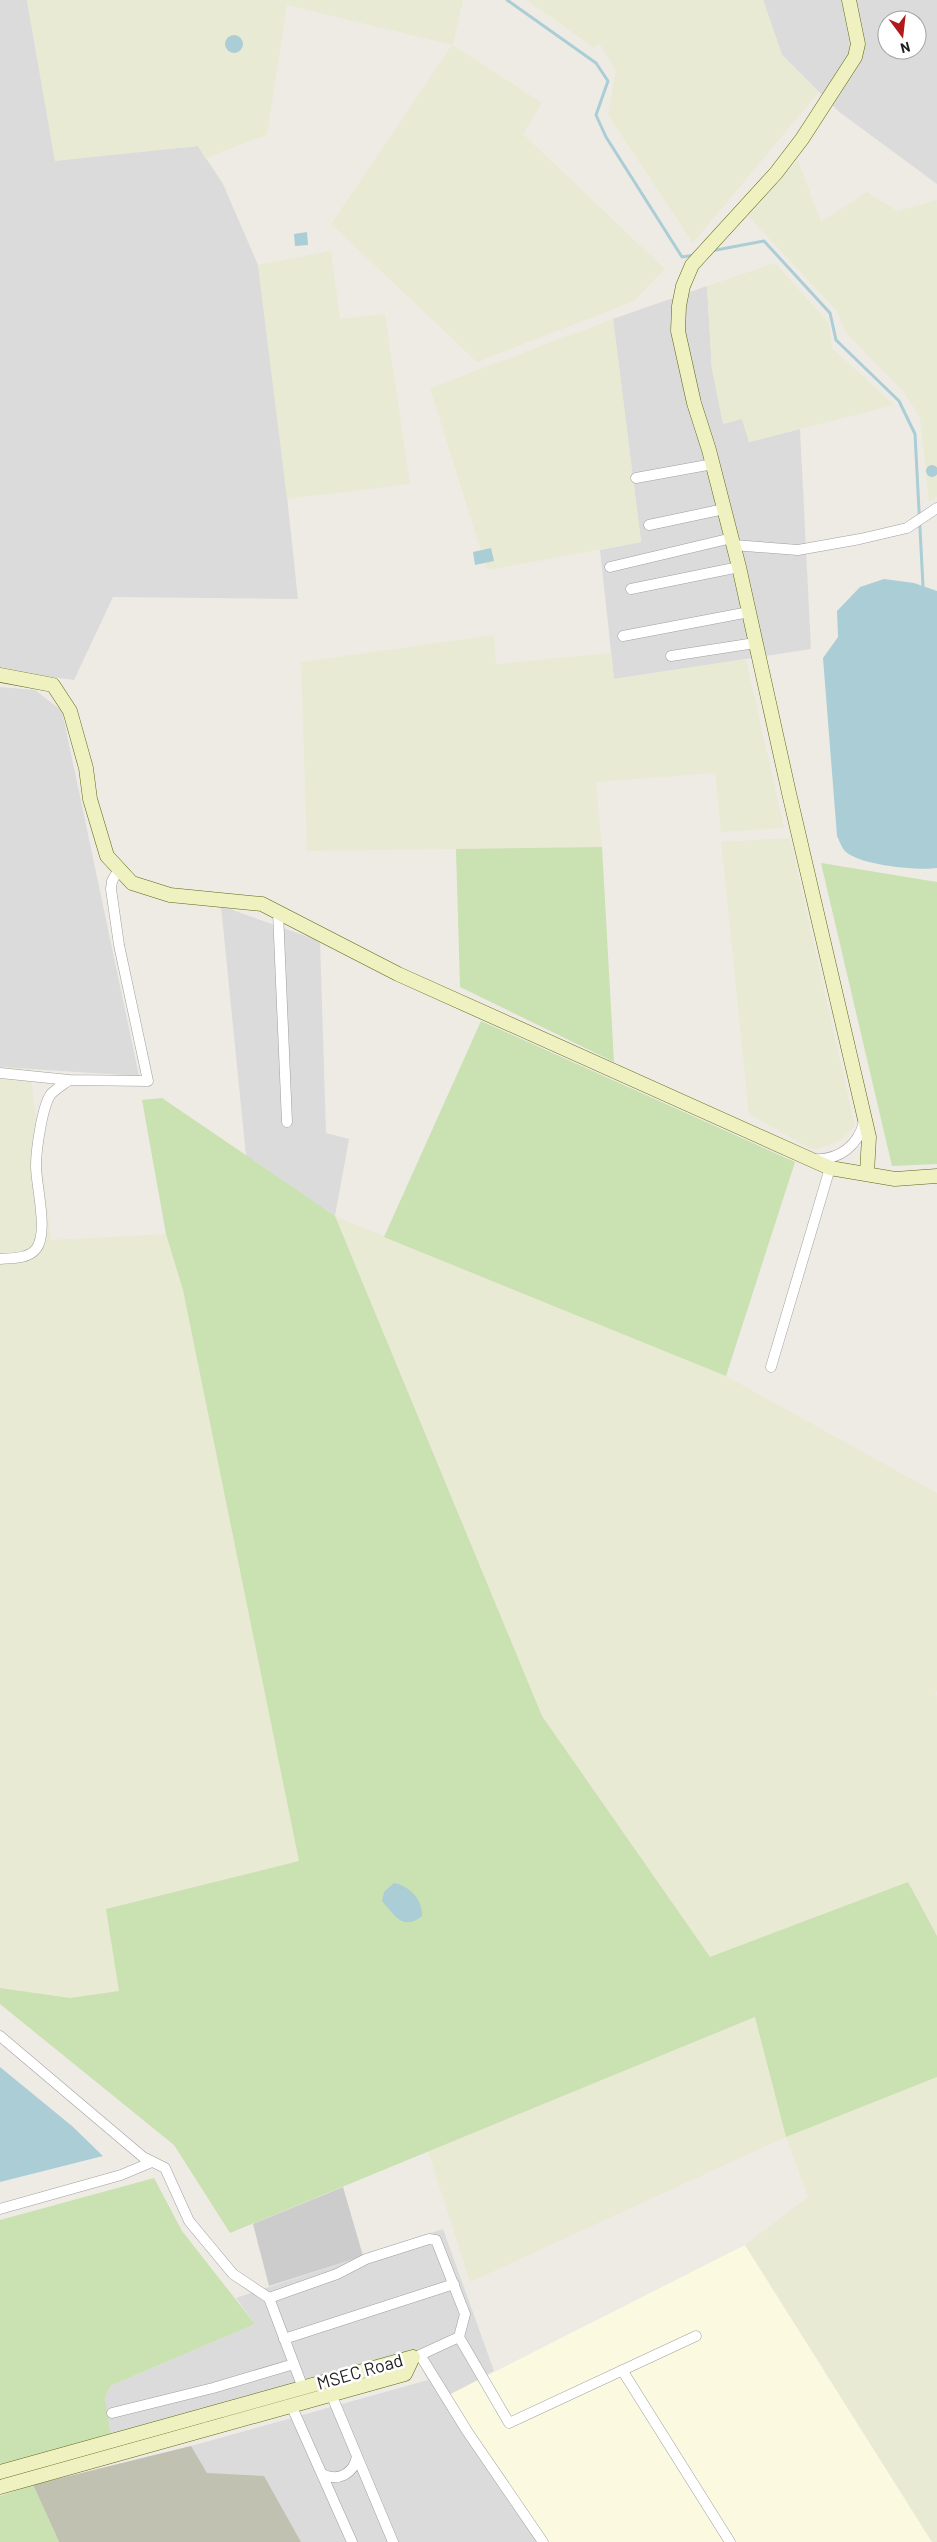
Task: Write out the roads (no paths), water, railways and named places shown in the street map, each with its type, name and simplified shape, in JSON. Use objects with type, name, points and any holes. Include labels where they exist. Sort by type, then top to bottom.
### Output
[{"type":"street","points":[[849,0],[858,44],[855,57],[844,77],[776,173],[692,265],[683,286],[679,306],[678,331],[694,403],[713,464],[739,566],[869,1137],[867,1173]]},
{"type":"street","points":[[636,478],[713,464]]},
{"type":"street","points":[[610,566],[733,541],[798,550],[907,528],[937,508]]},
{"type":"street","points":[[649,525],[724,509]]},
{"type":"street","points":[[631,589],[739,566]]},
{"type":"street","points":[[623,636],[749,612]]},
{"type":"street","points":[[671,656],[755,643]]},
{"type":"street","points":[[0,675],[53,685],[70,711],[86,768],[90,799],[107,856],[132,884],[170,895],[262,904],[398,974],[830,1168],[895,1179],[937,1176]]},
{"type":"street","points":[[0,1073],[69,1080],[148,1080],[119,945],[112,899],[112,882],[118,869]]},
{"type":"street","points":[[278,912],[287,1122]]},
{"type":"street","points":[[0,1259],[31,1254],[39,1244],[41,1230],[36,1165],[45,1109],[51,1095],[69,1080]]},
{"type":"street","points":[[808,1158],[823,1159],[843,1153],[860,1136],[865,1120]]},
{"type":"street","points":[[771,1367],[830,1168]]},
{"type":"street","points":[[0,2036],[143,2157],[165,2168],[186,2216],[230,2271],[269,2298],[303,2388]]},
{"type":"street","points":[[0,2208],[121,2175],[152,2162]]},
{"type":"street","points":[[269,2298],[337,2274],[366,2259],[429,2239],[436,2240],[465,2314],[459,2337],[509,2423],[696,2336]]},
{"type":"street","points":[[284,2338],[454,2284]]},
{"type":"street","points":[[459,2337],[417,2356],[542,2542]]},
{"type":"street","name":"MSEC Road","points":[[0,2487],[83,2456],[303,2388],[417,2356]]},
{"type":"street","name":"MSEC Road","points":[[0,2472],[83,2456],[291,2405],[404,2374],[417,2356]]},
{"type":"street","points":[[112,2413],[213,2388],[294,2364]]},
{"type":"street","points":[[622,2370],[730,2542]]},
{"type":"street","points":[[331,2394],[393,2542]]},
{"type":"street","points":[[291,2405],[352,2542]]},
{"type":"street","points":[[322,2474],[332,2478],[343,2476],[352,2470],[357,2456]]},
{"type":"water","points":[[234,35],[240,38],[243,44],[240,50],[234,53],[228,50],[225,44],[228,38]]},
{"type":"water","points":[[307,232],[308,245],[295,246],[294,234]]},
{"type":"water","points":[[932,465],[938,471],[932,477],[926,471]]},
{"type":"water","points":[[491,548],[494,561],[475,565],[473,552]]},
{"type":"water","points":[[884,579],[914,583],[937,591],[937,868],[902,868],[861,860],[844,850],[837,836],[823,658],[838,637],[837,611],[860,587]]},
{"type":"water","points":[[394,1883],[405,1887],[418,1899],[422,1916],[410,1922],[404,1922],[391,1912],[382,1901],[384,1892]]},
{"type":"water","points":[[0,2067],[72,2126],[103,2156],[0,2182]]},
{"type":"waterway","points":[[507,0],[596,63],[608,81],[596,115],[606,137],[682,257],[695,255]]},
{"type":"waterway","points":[[711,251],[764,241],[830,313],[836,340],[899,401],[915,434],[923,586]]}]
